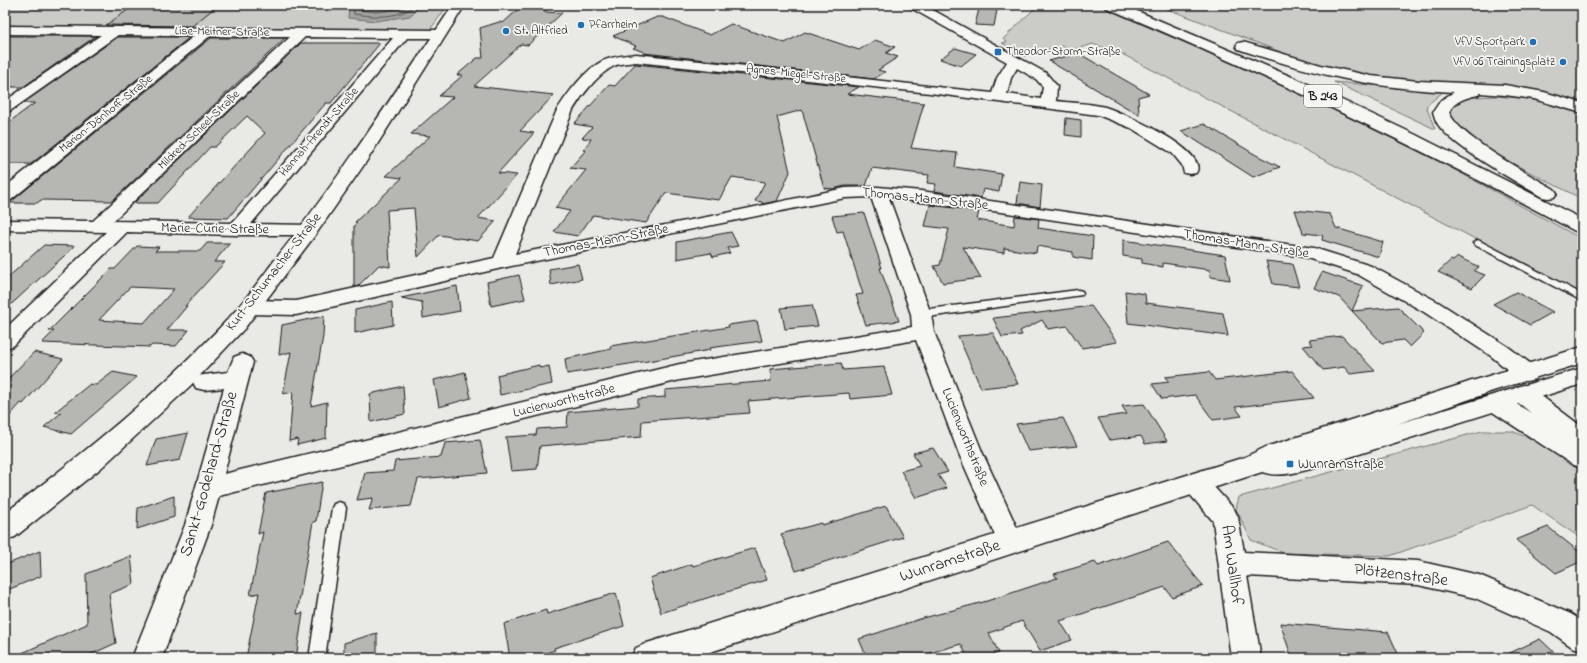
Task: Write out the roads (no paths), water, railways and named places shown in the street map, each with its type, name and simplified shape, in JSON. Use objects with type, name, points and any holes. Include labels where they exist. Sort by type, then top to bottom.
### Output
[{"type":"main road","name":"Kurt-Schumacher-Straße","points":[[5,529],[92,461],[182,380],[236,324],[308,230],[359,159],[459,5]]},
{"type":"main road","name":"B 243","points":[[1112,5],[1309,89],[1451,158],[1582,227]]},
{"type":"main road","name":"B 243","points":[[1135,5],[1331,88],[1460,149],[1582,210]]},
{"type":"main road","points":[[1204,33],[1285,60],[1361,79],[1407,85],[1506,90],[1544,97],[1582,108]]},
{"type":"main road","points":[[1488,90],[1459,95],[1449,100],[1444,104],[1441,112],[1444,121],[1455,133],[1470,145],[1548,193]]},
{"type":"main road","name":"Wunramstraße","points":[[1253,465],[1290,464],[1318,457],[1496,404],[1525,384],[1582,355]]},
{"type":"main road","name":"Wunramstraße","points":[[647,658],[1253,465],[1275,454],[1503,380],[1525,384],[1582,376]]},
{"type":"main road","points":[[1525,384],[1582,441]]},
{"type":"main road","points":[[1477,388],[1496,404],[1582,458]]},
{"type":"street","points":[[916,5],[1041,76],[1050,86],[1048,103]]},
{"type":"street","name":"Lise-Meitner-Straße","points":[[5,30],[439,34]]},
{"type":"street","points":[[5,42],[25,30]]},
{"type":"street","points":[[5,108],[115,31]]},
{"type":"street","name":"Marion-Dönhoff-Straße","points":[[5,196],[207,32]]},
{"type":"street","name":"Mildred-Scheel-Straße","points":[[97,227],[301,33]]},
{"type":"street","name":"Hannah-Arendt-Straße","points":[[236,230],[403,34]]},
{"type":"street","name":"Agnes-Miegel-Straße","points":[[502,262],[565,110],[575,94],[600,69],[611,62],[636,58],[999,97],[1101,111],[1136,125],[1178,150],[1190,165],[1190,169]]},
{"type":"street","points":[[999,97],[1000,87],[1008,69],[1016,61]]},
{"type":"street","name":"Thomas-Mann-Straße","points":[[250,307],[296,308],[502,262],[732,217],[845,192],[878,192],[1001,207],[1307,252],[1364,270],[1431,307],[1499,351],[1525,384]]},
{"type":"street","name":"Lucienworthstraße","points":[[878,192],[922,323],[971,454],[1010,542]]},
{"type":"street","name":"Marie-Curie-Straße","points":[[5,225],[308,230]]},
{"type":"street","points":[[5,341],[121,228]]},
{"type":"street","name":"Lucienworthstraße","points":[[209,488],[680,372],[922,323]]},
{"type":"street","name":"Sankt-Godehard-Straße","points":[[147,658],[198,525],[239,371],[204,382]]},
{"type":"street","name":"Am Wallhof","points":[[1195,483],[1225,517],[1246,658]]},
{"type":"street","name":"Plötzenstraße","points":[[1231,563],[1393,571],[1426,575],[1479,587],[1561,623],[1582,638]]},
{"type":"lane","points":[[1478,243],[1582,298]]},
{"type":"lane","points":[[922,323],[1078,293]]},
{"type":"lane","points":[[317,658],[339,508]]},
{"type":"water","points":[[351,5],[421,5],[410,16],[376,21],[348,18],[349,7]]},
{"type":"place","name":"Pfarrheim","points":[[581,25]]},
{"type":"place","name":"St. Altfried","points":[[506,31]]},
{"type":"place","name":"VfV Sportpark","points":[[1533,42]]},
{"type":"place","name":"Theodor-Storm-Straße","points":[[998,52]]},
{"type":"place","name":"VfV 06 Trainingsplatz","points":[[1563,62]]},
{"type":"place","name":"Wunramstraße","points":[[1290,464]]}]
